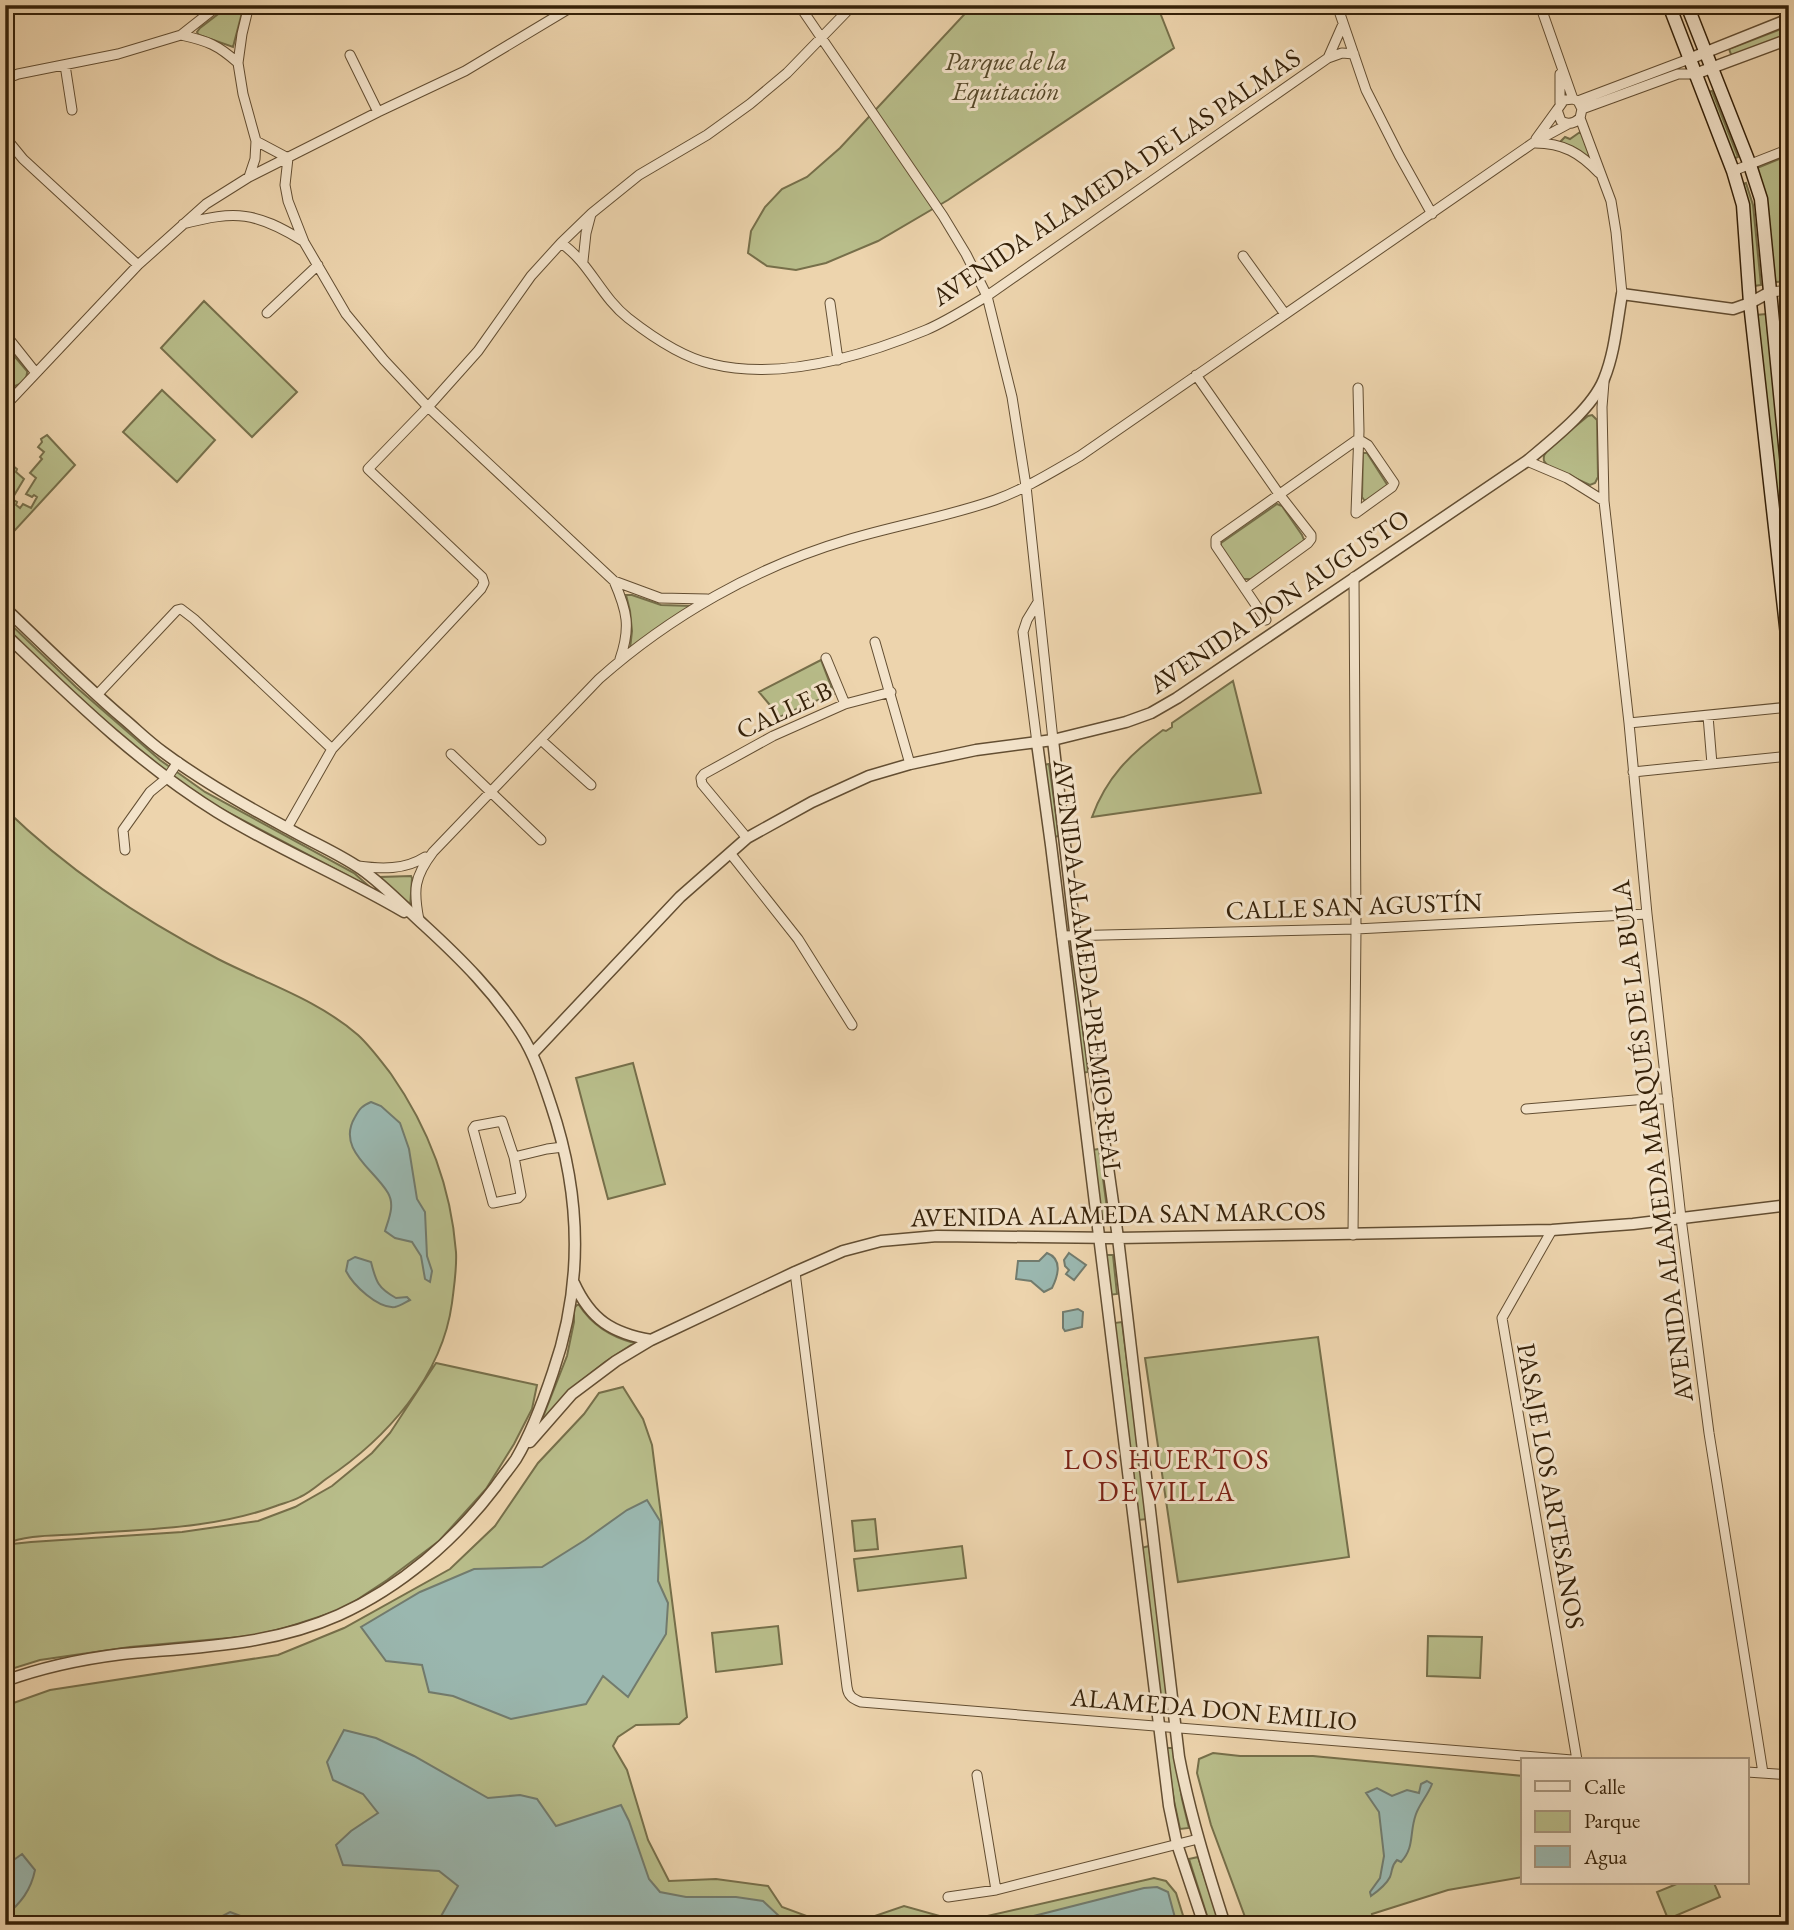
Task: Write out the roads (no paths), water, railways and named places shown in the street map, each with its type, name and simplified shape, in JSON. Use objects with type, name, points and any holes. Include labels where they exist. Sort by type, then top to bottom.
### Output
[{"type":"main road","points":[[1669,5],[1743,205],[1750,303],[1789,653]]},
{"type":"main road","points":[[1687,5],[1761,199],[1770,292],[1784,387],[1789,486]]},
{"type":"street","points":[[5,79],[118,54],[181,35],[219,5]]},
{"type":"street","points":[[249,5],[238,62],[256,141],[255,159],[249,177]]},
{"type":"street","points":[[5,406],[138,265],[206,204],[249,177],[465,71],[575,5]]},
{"type":"street","name":"AVENIDA ALAMEDA PREMIO REAL","points":[[799,5],[966,254],[987,296],[1012,397],[1026,486],[1076,934],[1118,1238],[1176,1727],[1187,1799],[1225,1925]]},
{"type":"street","points":[[287,828],[332,749],[484,583],[482,577],[430,530],[371,466],[478,351],[531,276],[592,212],[639,175],[707,135],[750,104],[787,73],[853,5]]},
{"type":"street","points":[[1337,5],[1366,90],[1432,214]]},
{"type":"street","name":"AVENIDA ALAMEDA MARQUÉS DE LA BULA","points":[[1540,5],[1611,201],[1616,232],[1622,294],[1604,381],[1604,501],[1681,1218],[1709,1433],[1763,1773]]},
{"type":"street","points":[[419,920],[416,882],[423,865],[433,852],[599,679],[661,631],[709,599],[816,550],[968,509],[1026,486],[1080,456],[1533,143],[1568,124],[1573,124],[1578,107],[1689,58],[1789,19]]},
{"type":"street","name":"AVENIDA ALAMEDA DE LAS PALMAS","points":[[1328,58],[1343,24]]},
{"type":"street","points":[[181,35],[204,40],[221,48],[238,62]]},
{"type":"street","points":[[1533,143],[1564,100],[1578,107],[1678,74],[1695,74],[1789,39]]},
{"type":"street","name":"AVENIDA ALAMEDA DE LAS PALMAS","points":[[561,243],[583,261],[618,309],[673,348],[712,364],[748,369],[794,368],[838,360],[928,329],[987,296],[1328,58],[1342,53],[1354,54]]},
{"type":"street","points":[[350,55],[378,112]]},
{"type":"street","name":"AVENIDA ALAMEDA MARQUÉS DE LA BULA","points":[[1559,62],[1559,106]]},
{"type":"street","points":[[65,65],[72,110]]},
{"type":"street","points":[[1559,106],[1561,121],[1568,124]]},
{"type":"street","points":[[5,137],[23,159],[138,265]]},
{"type":"street","points":[[256,141],[288,158]]},
{"type":"street","points":[[1533,143],[1551,143],[1565,148],[1578,155],[1602,176]]},
{"type":"street","points":[[1733,172],[1789,149]]},
{"type":"street","points":[[288,158],[285,185],[288,201],[304,242],[346,314],[428,407],[614,581],[624,602],[628,623],[620,661]]},
{"type":"street","points":[[583,261],[586,233],[592,212]]},
{"type":"street","points":[[181,224],[214,216],[247,216],[267,221],[304,242]]},
{"type":"street","points":[[1243,256],[1285,314]]},
{"type":"street","points":[[267,313],[318,265]]},
{"type":"street","points":[[1622,294],[1733,309],[1770,292],[1789,289]]},
{"type":"street","points":[[830,303],[838,360]]},
{"type":"street","points":[[5,334],[36,373]]},
{"type":"street","points":[[1196,375],[1311,535],[1311,539],[1245,589]]},
{"type":"street","points":[[5,381],[14,396]]},
{"type":"street","name":"AVENIDA DON AUGUSTO","points":[[532,1054],[680,897],[747,838],[812,802],[869,776],[976,750],[1054,740],[1151,713],[1527,461],[1579,414],[1604,381]]},
{"type":"street","points":[[1358,388],[1356,513],[1394,484],[1368,445],[1358,439]]},
{"type":"street","points":[[1266,620],[1216,546],[1216,539],[1358,439]]},
{"type":"street","points":[[1527,461],[1567,478],[1604,501]]},
{"type":"street","points":[[1353,1235],[1356,929],[1354,578]]},
{"type":"street","points":[[614,581],[660,597],[709,599]]},
{"type":"street","name":"AVENIDA ALAMEDA PREMIO REAL","points":[[1038,601],[1023,632],[1169,1806],[1177,1844],[1204,1925]]},
{"type":"street","points":[[5,608],[160,751],[226,795],[357,866],[375,879],[478,976],[503,1007],[532,1054],[545,1085],[571,1179],[576,1232],[571,1308],[558,1360],[528,1434],[515,1461],[480,1507],[446,1543],[418,1566],[382,1591],[340,1614],[290,1633],[243,1643],[80,1661],[33,1671],[5,1681]]},
{"type":"street","points":[[97,695],[177,610],[181,609],[332,749]]},
{"type":"street","points":[[5,634],[99,724],[167,778],[278,846],[419,920]]},
{"type":"street","points":[[876,642],[910,764]]},
{"type":"street","points":[[826,658],[845,704]]},
{"type":"street","name":"CALLE B","points":[[747,838],[702,784],[701,778],[704,774],[774,736],[845,704],[891,692]]},
{"type":"street","points":[[1629,723],[1789,707]]},
{"type":"street","points":[[1708,716],[1712,764]]},
{"type":"street","points":[[541,740],[592,785]]},
{"type":"street","points":[[451,754],[541,840]]},
{"type":"street","points":[[1633,772],[1789,755]]},
{"type":"street","points":[[125,850],[123,830],[150,792],[167,778],[178,762]]},
{"type":"street","points":[[357,866],[379,869],[398,867],[418,862],[433,852]]},
{"type":"street","points":[[730,853],[798,939],[852,1025]]},
{"type":"street","points":[[1053,857],[1067,855]]},
{"type":"street","name":"CALLE SAN AGUSTÍN","points":[[1062,936],[1356,929],[1647,914]]},
{"type":"street","points":[[1081,1087],[1097,1085]]},
{"type":"street","points":[[1526,1110],[1668,1099]]},
{"type":"street","points":[[502,1121],[514,1157],[520,1195],[518,1198],[493,1203],[478,1155],[473,1129],[475,1126],[502,1121]]},
{"type":"street","points":[[1087,1136],[1103,1133]]},
{"type":"street","points":[[514,1157],[564,1147]]},
{"type":"street","name":"AVENIDA ALAMEDA SAN MARCOS","points":[[515,1461],[572,1394],[616,1361],[651,1340],[794,1272],[843,1251],[881,1241],[937,1236],[1118,1238],[1552,1230],[1789,1205]]},
{"type":"street","name":"PASAJE LOS ARTESANOS","points":[[1552,1230],[1502,1318],[1574,1758]]},
{"type":"street","name":"ALAMEDA DON EMILIO","points":[[794,1272],[846,1687],[853,1698],[861,1702],[1550,1758]]},
{"type":"street","points":[[573,1282],[586,1306],[606,1325],[620,1333],[651,1340]]},
{"type":"street","points":[[1748,1772],[1789,1776]]},
{"type":"street","points":[[977,1774],[996,1890]]},
{"type":"street","points":[[948,1898],[996,1890],[1198,1839]]},
{"type":"water","points":[[371,1102],[381,1106],[400,1123],[409,1149],[417,1199],[425,1212],[427,1256],[432,1271],[430,1282],[425,1279],[421,1256],[412,1242],[395,1238],[385,1231],[391,1212],[390,1198],[353,1149],[350,1128],[362,1108]]},
{"type":"water","points":[[1047,1253],[1057,1264],[1052,1288],[1044,1292],[1031,1281],[1016,1279],[1018,1261],[1039,1261]]},
{"type":"water","points":[[1069,1253],[1086,1265],[1074,1280],[1066,1274],[1069,1270],[1064,1260]]},
{"type":"water","points":[[355,1257],[371,1262],[376,1280],[385,1291],[396,1298],[407,1297],[410,1300],[388,1307],[367,1295],[346,1271],[348,1261]]},
{"type":"water","points":[[1078,1309],[1083,1312],[1082,1327],[1065,1331],[1063,1312]]},
{"type":"water","points":[[647,1500],[660,1521],[658,1581],[668,1603],[666,1634],[628,1697],[603,1676],[586,1704],[511,1719],[453,1696],[429,1692],[422,1665],[386,1661],[361,1627],[420,1592],[474,1569],[542,1567],[627,1510]]},
{"type":"water","points":[[344,1730],[376,1738],[488,1798],[520,1795],[537,1799],[556,1826],[621,1805],[649,1879],[660,1892],[686,1897],[736,1897],[763,1901],[780,1917],[801,1925],[432,1925],[440,1918],[458,1886],[439,1871],[343,1865],[336,1845],[378,1813],[363,1794],[333,1780],[327,1762]]},
{"type":"water","points":[[1427,1781],[1432,1784],[1416,1814],[1408,1851],[1401,1862],[1395,1862],[1386,1883],[1371,1896],[1370,1892],[1380,1878],[1384,1856],[1379,1812],[1366,1793],[1377,1788],[1392,1796],[1407,1790],[1419,1793],[1421,1784]]},
{"type":"water","points":[[22,1854],[35,1870],[24,1896],[5,1916],[5,1876],[8,1864]]},
{"type":"water","points":[[1157,1887],[1168,1892],[1177,1925],[1020,1925],[1026,1918]]},
{"type":"water","points":[[230,1912],[264,1925],[205,1925]]},
{"type":"district","name":"LOS HUERTOS DE VILLA","points":[[1167,1475]]},
{"type":"park label","name":"Parque de la Equitación","points":[[1006,76]]}]
